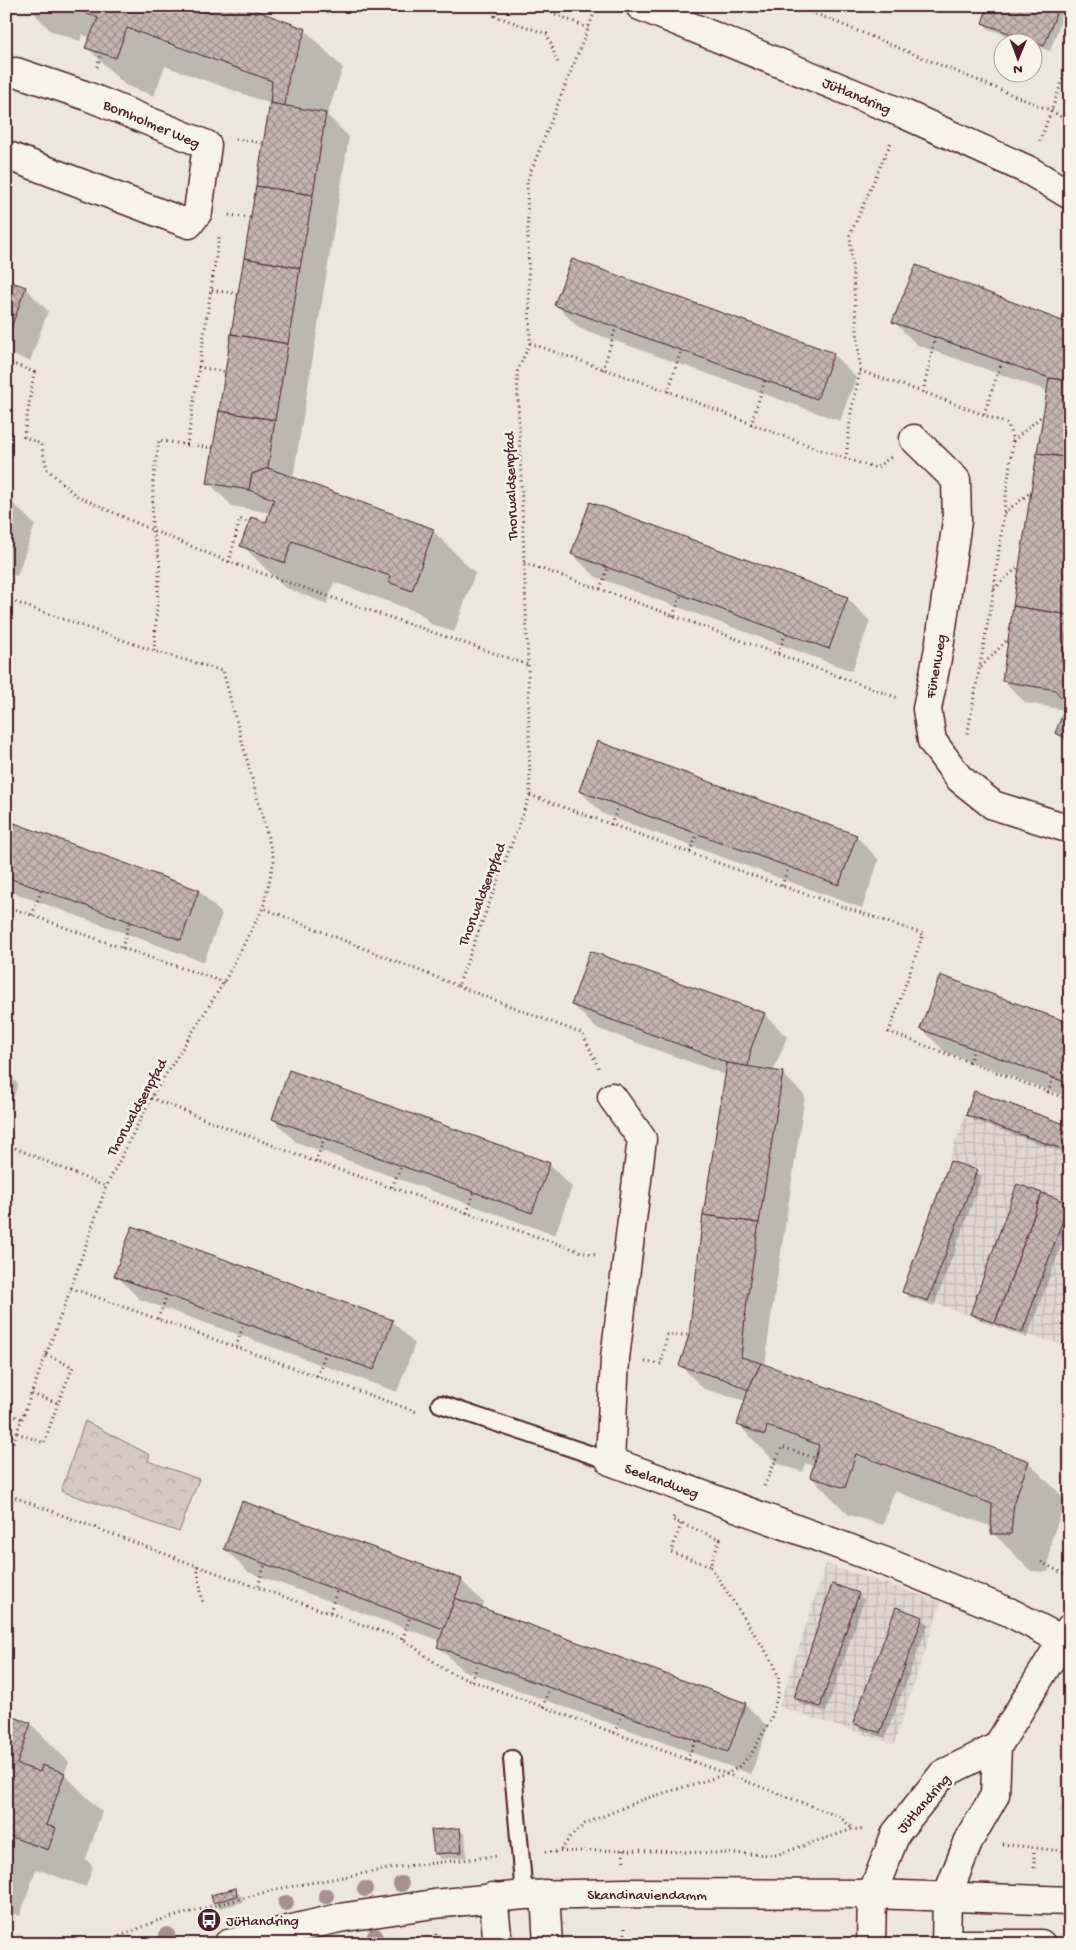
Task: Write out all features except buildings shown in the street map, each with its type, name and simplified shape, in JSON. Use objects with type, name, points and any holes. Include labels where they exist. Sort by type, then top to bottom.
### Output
[{"type":"street","name":"Jütlandring","points":[[640,6],[904,114],[1028,170],[1070,195]]},
{"type":"street","name":"Bornholmer Weg","points":[[6,76],[16,72],[87,96],[206,145],[198,212],[189,224],[6,156]]},
{"type":"street","name":"Fünenweg","points":[[914,439],[956,480],[957,521],[939,648],[927,709],[932,741],[959,778],[993,805],[1070,829]]},
{"type":"street","name":"Seelandweg","points":[[612,1097],[642,1138],[614,1358],[610,1461],[886,1562],[1066,1634]]},
{"type":"street","points":[[946,1944],[947,1896],[969,1840],[994,1795],[997,1747],[1066,1634]]},
{"type":"street","name":"Jütlandring","points":[[871,1944],[872,1894],[896,1833],[943,1774],[997,1747]]},
{"type":"street","name":"Skandinaviendamm","points":[[228,1944],[339,1918],[493,1897],[644,1893],[872,1894],[1070,1900]]},
{"type":"street","points":[[535,1895],[548,1944]]},
{"type":"street","points":[[493,1897],[498,1944]]},
{"type":"street","points":[[957,1944],[1041,1944]]},
{"type":"lane","points":[[440,1404],[610,1461]]},
{"type":"lane","points":[[512,1758],[535,1895]]},
{"type":"path","points":[[499,6],[495,16],[547,34],[558,63]]},
{"type":"path","points":[[537,6],[588,28]]},
{"type":"path","name":"Thorwaldsenpfad","points":[[458,986],[530,795],[528,665],[517,372],[530,343],[527,181],[597,6]]},
{"type":"path","points":[[797,6],[1052,112],[1070,123]]},
{"type":"path","points":[[1028,170],[1052,112],[1070,60]]},
{"type":"path","points":[[846,459],[851,412],[860,371],[850,235],[904,114]]},
{"type":"path","points":[[187,445],[220,231]]},
{"type":"path","points":[[212,290],[238,294]]},
{"type":"path","points":[[603,370],[616,328]]},
{"type":"path","points":[[923,392],[935,337]]},
{"type":"path","points":[[530,343],[668,392],[751,425],[876,468],[914,439]]},
{"type":"path","points":[[668,392],[681,350]]},
{"type":"path","points":[[6,361],[34,372],[24,437],[41,444],[47,469],[75,495],[229,562],[528,665]]},
{"type":"path","points":[[984,414],[1002,361]]},
{"type":"path","points":[[198,367],[225,372]]},
{"type":"path","points":[[751,425],[765,380]]},
{"type":"path","points":[[1013,441],[1043,415]]},
{"type":"path","points":[[6,599],[154,651],[160,562],[152,530],[153,482],[159,440],[213,448]]},
{"type":"path","points":[[1003,513],[1031,492]]},
{"type":"path","points":[[229,562],[240,519],[249,524]]},
{"type":"path","points":[[524,564],[600,589],[778,653],[927,709]]},
{"type":"path","points":[[994,589],[1019,566]]},
{"type":"path","points":[[600,589],[608,568]]},
{"type":"path","points":[[673,616],[682,595]]},
{"type":"path","points":[[778,653],[786,633]]},
{"type":"path","points":[[980,667],[1008,639]]},
{"type":"path","name":"Thorwaldsenpfad","points":[[6,1461],[71,1288],[106,1187],[151,1098],[224,982],[263,908],[274,860],[222,671],[154,651]]},
{"type":"path","points":[[530,795],[782,886],[923,934],[889,1032],[1070,1100]]},
{"type":"path","points":[[611,825],[618,806]]},
{"type":"path","points":[[690,852],[697,834]]},
{"type":"path","points":[[782,886],[788,867]]},
{"type":"path","points":[[32,916],[42,889]]},
{"type":"path","points":[[6,906],[224,982]]},
{"type":"path","points":[[263,908],[583,1034],[612,1097]]},
{"type":"path","points":[[122,948],[130,921]]},
{"type":"path","points":[[969,1063],[974,1049]]},
{"type":"path","points":[[1048,1092],[1053,1078]]},
{"type":"path","points":[[151,1098],[316,1162],[588,1254],[628,1259]]},
{"type":"path","points":[[316,1162],[324,1138]]},
{"type":"path","points":[[6,1144],[106,1187]]},
{"type":"path","points":[[392,1187],[400,1166]]},
{"type":"path","points":[[467,1213],[474,1193]]},
{"type":"path","points":[[71,1288],[434,1418],[440,1404]]},
{"type":"path","points":[[158,1319],[166,1295]]},
{"type":"path","points":[[236,1347],[244,1323]]},
{"type":"path","points":[[614,1358],[661,1364],[667,1335],[689,1335]]},
{"type":"path","points":[[317,1376],[326,1352]]},
{"type":"path","points":[[17,1434],[44,1443],[73,1367],[46,1355]]},
{"type":"path","points":[[32,1394],[58,1403]]},
{"type":"path","points":[[6,1413],[22,1419]]},
{"type":"path","points":[[751,1513],[782,1447],[815,1458]]},
{"type":"path","points":[[683,1488],[672,1520],[720,1538],[710,1566]]},
{"type":"path","points":[[6,1494],[197,1566],[258,1586],[403,1639],[448,1672],[840,1817],[853,1829]]},
{"type":"path","points":[[560,1850],[570,1837],[585,1824],[641,1800],[727,1774],[741,1765],[763,1736],[771,1719],[778,1694],[779,1679],[771,1658],[710,1566],[671,1552],[681,1524]]},
{"type":"path","points":[[1041,1562],[1070,1577]]},
{"type":"path","points":[[258,1586],[265,1564]]},
{"type":"path","points":[[197,1566],[203,1604]]},
{"type":"path","points":[[330,1612],[337,1590]]},
{"type":"path","points":[[403,1639],[410,1616]]},
{"type":"path","points":[[472,1681],[478,1662]]},
{"type":"path","points":[[543,1707],[549,1688]]},
{"type":"path","points":[[614,1733],[623,1714]]},
{"type":"path","points":[[687,1760],[696,1740]]},
{"type":"path","points":[[1034,1848],[1070,1852]]},
{"type":"shaded area","points":[[974,1091],[1070,1126],[1070,1347],[1018,1332],[902,1292]]},
{"type":"shaded area","points":[[826,1564],[941,1602],[894,1744],[779,1707]]},
{"type":"shaded area","points":[[1070,1793],[1070,1813],[1058,1812]]},
{"type":"green space","points":[[85,1421],[150,1455],[148,1461],[199,1479],[179,1532],[61,1491]]},
{"type":"place","name":"Jütlandring","points":[[209,1920]]}]
